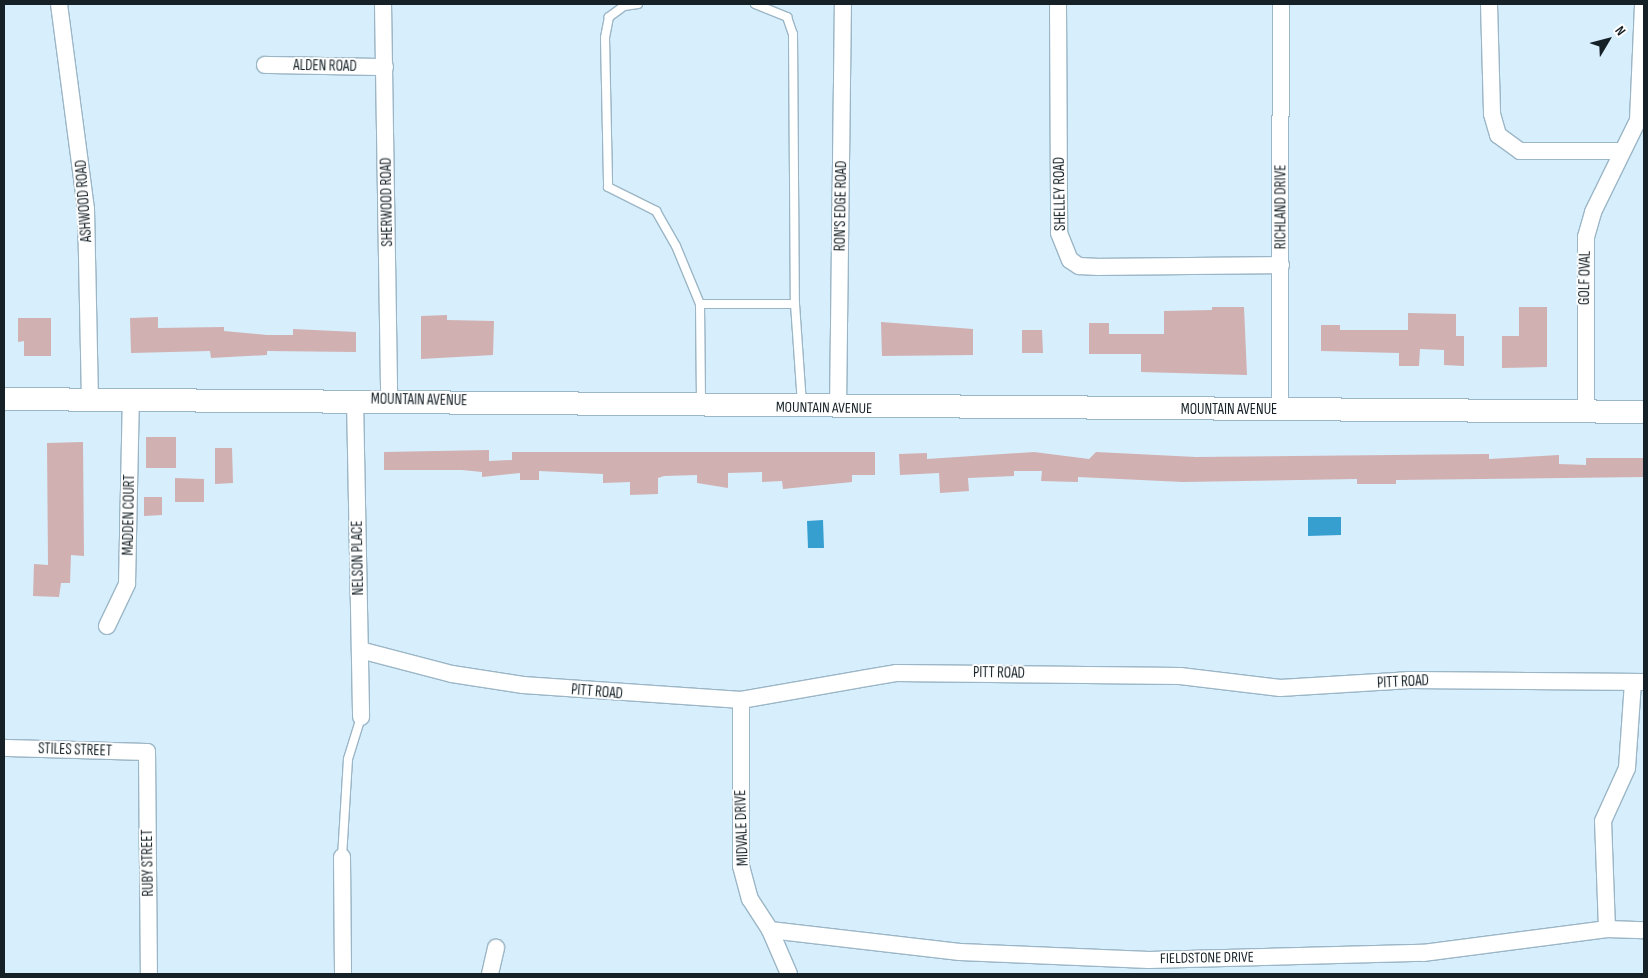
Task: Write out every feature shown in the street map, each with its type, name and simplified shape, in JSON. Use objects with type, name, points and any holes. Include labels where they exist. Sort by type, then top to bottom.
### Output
[{"type":"street","name":"ASHWOOD ROAD","points":[[58,4],[86,209],[90,399]]},
{"type":"street","name":"SHERWOOD ROAD","points":[[382,4],[385,67],[390,400]]},
{"type":"street","name":"RON'S EDGE ROAD","points":[[838,408],[844,4]]},
{"type":"street","name":"SHELLEY ROAD","points":[[1058,4],[1059,233],[1070,260],[1079,266],[1099,267],[1281,265]]},
{"type":"street","name":"RICHLAND DRIVE","points":[[1280,411],[1281,4]]},
{"type":"street","points":[[1489,4],[1492,114],[1498,135],[1520,151],[1621,151]]},
{"type":"street","name":"GOLF OVAL","points":[[1586,412],[1586,237],[1621,151],[1638,120],[1643,4]]},
{"type":"street","name":"ALDEN ROAD","points":[[265,64],[385,67]]},
{"type":"street","name":"MOUNTAIN AVENUE","points":[[4,399],[355,399],[803,408],[1644,412]]},
{"type":"street","name":"MADDEN COURT","points":[[107,626],[127,584],[131,399]]},
{"type":"street","name":"NELSON PLACE","points":[[355,399],[361,717]]},
{"type":"street","name":"PITT ROAD","points":[[360,650],[452,674],[523,685],[598,694],[741,700],[896,673],[1180,676],[1280,688],[1410,680],[1639,682]]},
{"type":"street","points":[[1607,929],[1602,821],[1627,768],[1639,682]]},
{"type":"street","name":"MIDVALE DRIVE","points":[[741,700],[742,866],[750,899],[770,930],[789,974]]},
{"type":"street","name":"STILES STREET","points":[[4,748],[147,752]]},
{"type":"street","name":"RUBY STREET","points":[[147,752],[149,974]]},
{"type":"street","points":[[342,857],[343,974]]},
{"type":"street","name":"FIELDSTONE DRIVE","points":[[770,930],[960,952],[1149,960],[1423,953],[1607,929],[1644,930]]},
{"type":"street","points":[[490,974],[496,948]]},
{"type":"lane","points":[[638,4],[624,6],[609,17],[605,38],[608,187],[656,211],[700,304],[701,406]]},
{"type":"lane","points":[[756,4],[786,17],[793,34],[795,304],[803,408]]},
{"type":"lane","points":[[700,304],[795,304]]},
{"type":"lane","points":[[342,857],[348,760],[361,717]]},
{"type":"water","points":[[1308,517],[1341,517],[1341,535],[1308,536]]},
{"type":"water","points":[[823,520],[824,548],[808,548],[807,521]]},
{"type":"building","points":[[1212,307],[1244,307],[1247,375],[1141,372],[1141,354],[1089,354],[1089,323],[1109,323],[1109,334],[1164,334],[1164,311],[1212,310]]},
{"type":"building","points":[[1519,307],[1547,307],[1547,367],[1502,368],[1502,336],[1519,336]]},
{"type":"building","points":[[1408,313],[1456,314],[1456,336],[1464,336],[1464,366],[1444,365],[1444,350],[1420,349],[1419,366],[1399,366],[1399,353],[1321,351],[1321,325],[1340,325],[1340,330],[1408,330]]},
{"type":"building","points":[[447,315],[447,320],[494,321],[493,355],[421,359],[421,316]]},
{"type":"building","points":[[158,317],[158,328],[224,327],[224,331],[267,335],[293,335],[293,329],[356,332],[356,352],[267,351],[267,355],[211,358],[210,351],[131,353],[130,318]]},
{"type":"building","points":[[18,318],[51,318],[51,356],[24,356],[24,341],[18,342]]},
{"type":"building","points":[[881,322],[973,329],[973,355],[882,356]]},
{"type":"building","points":[[1022,330],[1042,330],[1043,353],[1022,353]]},
{"type":"building","points":[[146,437],[176,437],[176,468],[146,468]]},
{"type":"building","points":[[83,442],[84,556],[71,555],[70,583],[61,583],[59,597],[33,596],[34,564],[48,565],[47,443]]},
{"type":"building","points":[[215,448],[232,448],[233,483],[215,484]]},
{"type":"building","points":[[489,450],[489,461],[512,460],[512,452],[875,452],[875,475],[852,475],[852,482],[783,489],[782,481],[762,482],[762,472],[728,473],[728,488],[697,483],[697,475],[664,476],[658,478],[658,494],[630,495],[630,482],[603,483],[603,474],[539,471],[539,480],[520,480],[520,473],[482,477],[482,472],[462,470],[384,470],[384,452]]},
{"type":"building","points":[[1034,452],[1089,459],[1096,452],[1196,457],[1489,454],[1489,459],[1559,455],[1559,464],[1586,465],[1586,458],[1644,458],[1644,477],[1396,480],[1396,484],[1357,484],[1357,479],[1183,482],[1078,477],[1078,482],[1041,481],[1042,471],[1014,471],[1014,476],[968,478],[969,491],[940,493],[939,473],[900,475],[899,454],[927,453],[927,459]]},
{"type":"building","points":[[175,478],[204,479],[204,502],[175,502]]},
{"type":"building","points":[[144,497],[162,497],[162,515],[144,516]]}]
